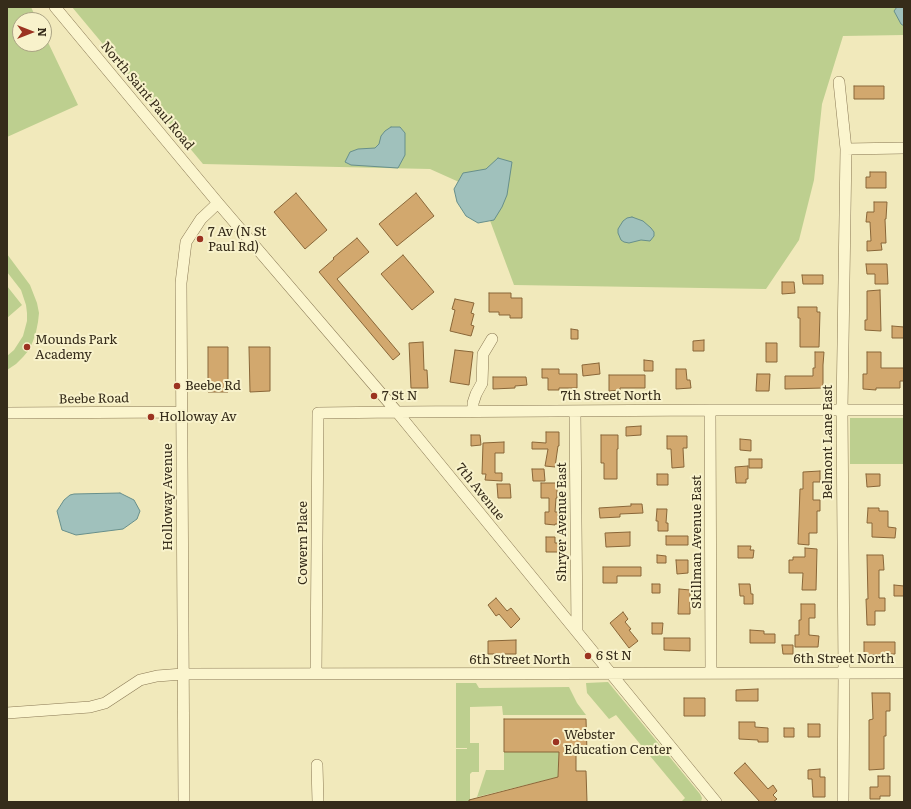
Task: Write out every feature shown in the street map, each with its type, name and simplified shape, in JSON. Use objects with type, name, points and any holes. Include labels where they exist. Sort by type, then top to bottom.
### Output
[{"type":"street","name":"North Saint Paul Road","points":[[55,7],[218,203]]},
{"type":"street","name":"Belmont Lane East","points":[[839,82],[846,149],[842,410],[844,673],[843,802]]},
{"type":"street","points":[[846,149],[904,148]]},
{"type":"street","name":"Holloway Avenue","points":[[184,802],[182,283],[186,242],[201,219],[218,203]]},
{"type":"street","name":"7th Avenue","points":[[218,203],[397,412],[716,802]]},
{"type":"street","points":[[473,411],[475,399],[482,383],[483,354],[492,339]]},
{"type":"street","name":"Skillman Avenue East","points":[[710,410],[711,673]]},
{"type":"street","name":"7th Street North","points":[[318,413],[473,411],[904,410]]},
{"type":"street","name":"Shryer Avenue East","points":[[575,411],[577,632]]},
{"type":"street","name":"Beebe Road","points":[[7,413],[182,412]]},
{"type":"street","name":"Cowern Place","points":[[316,674],[318,413]]},
{"type":"street","name":"6th Street North","points":[[7,713],[90,707],[105,703],[140,680],[157,676],[183,674],[904,673]]},
{"type":"street","points":[[317,765],[318,802]]},
{"type":"green space","points":[[31,7],[33,12],[12,12],[12,52],[52,52],[52,51],[78,105],[7,137],[7,8]]},
{"type":"green space","points":[[72,7],[904,7],[904,35],[843,36],[822,104],[814,180],[799,240],[766,289],[514,285],[479,191],[430,169],[203,164]]},
{"type":"green space","points":[[7,254],[30,285],[39,313],[36,332],[29,350],[16,364],[7,370],[7,356],[14,350],[23,336],[27,321],[27,313],[21,290],[7,272]]},
{"type":"green space","points":[[7,286],[22,305],[7,318]]},
{"type":"green space","points":[[850,418],[904,418],[904,464],[850,464]]},
{"type":"green space","points":[[608,682],[700,794],[702,798],[701,802],[681,802],[685,798],[616,715],[609,719],[587,693],[586,683]]},
{"type":"green space","points":[[456,683],[476,683],[479,688],[569,687],[577,703],[586,715],[503,715],[502,706],[470,707],[470,743],[479,743],[479,772],[472,772],[470,774],[470,802],[456,802],[456,749],[467,748],[456,748]]},
{"type":"green space","points":[[504,752],[559,752],[558,777],[477,797],[486,770],[504,770]]},
{"type":"water","points":[[897,7],[904,7],[904,26],[901,24],[894,11]]},
{"type":"water","points":[[391,127],[400,127],[405,133],[405,155],[398,168],[351,165],[345,162],[350,152],[358,149],[375,148],[379,144],[381,136]]},
{"type":"water","points":[[498,158],[512,162],[507,195],[494,220],[478,223],[466,216],[457,202],[454,189],[463,173],[486,169]]},
{"type":"water","points":[[632,217],[643,221],[654,232],[654,236],[650,241],[641,240],[629,243],[621,240],[618,229],[623,221]]},
{"type":"water","points":[[120,493],[134,500],[140,511],[137,519],[123,529],[76,535],[62,530],[57,511],[64,500],[70,495]]},
{"type":"building","points":[[854,86],[884,86],[884,99],[854,99]]},
{"type":"building","points":[[870,172],[886,172],[886,188],[866,188],[866,177],[870,177]]},
{"type":"building","points":[[296,193],[327,230],[305,249],[274,212]]},
{"type":"building","points":[[416,193],[434,216],[397,246],[379,224]]},
{"type":"building","points":[[874,202],[887,202],[885,219],[886,243],[881,243],[882,250],[867,251],[867,241],[871,241],[870,222],[866,222],[867,212],[874,212]]},
{"type":"building","points":[[357,238],[369,252],[337,279],[400,354],[393,360],[319,272]]},
{"type":"building","points":[[403,255],[434,292],[412,310],[381,274]]},
{"type":"building","points":[[866,264],[887,264],[888,284],[875,284],[875,274],[867,274]]},
{"type":"building","points":[[802,275],[823,275],[823,284],[803,284]]},
{"type":"building","points":[[782,282],[794,282],[795,293],[782,294]]},
{"type":"building","points":[[880,290],[881,331],[865,330],[865,320],[867,320],[867,291]]},
{"type":"building","points":[[489,293],[511,293],[511,298],[522,298],[522,318],[510,318],[510,315],[499,315],[499,312],[489,312]]},
{"type":"building","points":[[455,299],[474,303],[471,313],[474,314],[471,325],[474,326],[471,336],[450,331],[455,310],[452,309]]},
{"type":"building","points":[[798,307],[817,307],[817,312],[820,312],[819,347],[800,347],[800,318],[798,318]]},
{"type":"building","points":[[892,326],[904,327],[904,338],[892,338]]},
{"type":"building","points":[[571,329],[578,330],[578,339],[571,339]]},
{"type":"building","points":[[704,340],[704,351],[693,351],[693,341]]},
{"type":"building","points":[[423,342],[424,370],[427,370],[428,388],[411,388],[409,343]]},
{"type":"building","points":[[766,343],[777,343],[777,362],[766,362]]},
{"type":"building","points":[[208,347],[228,347],[228,392],[208,392]]},
{"type":"building","points":[[249,347],[270,347],[270,391],[250,392]]},
{"type":"building","points":[[455,350],[473,352],[469,385],[450,382]]},
{"type":"building","points":[[815,352],[824,352],[823,388],[785,389],[785,376],[813,376],[813,368],[815,368]]},
{"type":"building","points":[[867,352],[881,352],[881,368],[904,368],[904,381],[900,381],[900,388],[876,388],[876,390],[863,389],[863,374],[867,374]]},
{"type":"building","points":[[644,360],[653,361],[653,371],[644,371]]},
{"type":"building","points":[[599,363],[600,374],[583,376],[582,365]]},
{"type":"building","points":[[542,369],[559,369],[559,374],[577,374],[577,388],[559,388],[559,390],[548,390],[548,378],[542,378]]},
{"type":"building","points":[[676,369],[686,369],[687,380],[690,380],[691,388],[676,389]]},
{"type":"building","points":[[757,374],[770,374],[769,391],[756,391]]},
{"type":"building","points":[[609,375],[645,375],[645,388],[620,388],[620,390],[609,391]]},
{"type":"building","points":[[493,377],[526,377],[527,385],[515,386],[515,388],[493,389]]},
{"type":"building","points":[[641,426],[641,435],[626,436],[626,427]]},
{"type":"building","points":[[546,432],[559,432],[559,446],[555,467],[545,466],[548,449],[532,449],[532,442],[546,443]]},
{"type":"building","points":[[471,435],[480,435],[481,445],[471,446]]},
{"type":"building","points":[[601,435],[618,435],[617,479],[604,479],[604,463],[601,463]]},
{"type":"building","points":[[667,436],[687,436],[687,448],[683,448],[684,467],[672,468],[671,449],[667,449]]},
{"type":"building","points":[[740,439],[751,440],[751,451],[740,450]]},
{"type":"building","points":[[504,442],[504,453],[495,453],[495,473],[502,473],[502,481],[485,480],[486,474],[482,474],[483,443]]},
{"type":"building","points":[[749,459],[762,459],[762,468],[749,468]]},
{"type":"building","points":[[748,466],[748,479],[746,479],[746,483],[736,483],[735,467]]},
{"type":"building","points":[[532,469],[544,469],[545,481],[533,481]]},
{"type":"building","points":[[820,471],[820,482],[813,482],[813,500],[820,500],[820,511],[817,511],[817,533],[809,533],[809,545],[798,544],[800,489],[803,489],[803,472]]},
{"type":"building","points":[[657,474],[668,474],[668,485],[657,485]]},
{"type":"building","points":[[866,474],[880,474],[880,486],[867,487]]},
{"type":"building","points":[[541,483],[557,483],[555,512],[558,512],[558,524],[545,524],[545,512],[549,512],[549,498],[541,498]]},
{"type":"building","points":[[497,484],[510,484],[511,498],[498,498]]},
{"type":"building","points":[[631,504],[642,504],[643,513],[620,514],[620,517],[600,518],[599,508],[631,506]]},
{"type":"building","points":[[868,508],[879,508],[879,511],[888,511],[888,527],[896,528],[895,538],[872,537],[872,523],[867,523]]},
{"type":"building","points":[[657,509],[667,509],[666,523],[668,523],[668,531],[658,531],[658,521],[656,521]]},
{"type":"building","points":[[630,532],[630,546],[606,547],[605,533]]},
{"type":"building","points":[[666,536],[688,536],[688,545],[666,545]]},
{"type":"building","points":[[546,537],[555,537],[555,543],[562,543],[563,552],[546,552]]},
{"type":"building","points":[[738,546],[751,546],[750,550],[754,550],[753,558],[738,558]]},
{"type":"building","points":[[805,548],[817,549],[816,590],[802,590],[803,573],[789,573],[789,560],[793,560],[793,557],[805,557]]},
{"type":"building","points":[[657,555],[666,556],[666,563],[657,563]]},
{"type":"building","points":[[867,555],[883,555],[884,570],[879,570],[879,598],[885,598],[885,611],[875,611],[875,625],[867,625]]},
{"type":"building","points":[[676,560],[688,560],[688,573],[677,574]]},
{"type":"building","points":[[603,567],[641,567],[641,576],[617,576],[617,583],[603,583]]},
{"type":"building","points":[[652,584],[660,584],[660,593],[652,593]]},
{"type":"building","points":[[739,584],[750,584],[751,594],[753,594],[753,604],[744,604],[744,596],[740,596]]},
{"type":"building","points":[[894,585],[904,586],[904,596],[894,596]]},
{"type":"building","points":[[679,589],[690,590],[690,614],[678,614]]},
{"type":"building","points":[[496,598],[507,611],[511,608],[520,619],[511,628],[499,614],[496,616],[488,605]]},
{"type":"building","points":[[801,604],[815,604],[815,618],[809,618],[809,635],[819,636],[818,647],[795,647],[795,635],[799,635]]},
{"type":"building","points":[[623,612],[628,619],[625,622],[631,629],[629,630],[638,641],[629,648],[610,623]]},
{"type":"building","points":[[652,623],[663,623],[662,634],[652,634]]},
{"type":"building","points":[[750,630],[764,631],[764,634],[775,634],[775,643],[750,643]]},
{"type":"building","points":[[664,638],[690,638],[690,651],[664,650]]},
{"type":"building","points":[[516,640],[516,654],[488,654],[488,641]]},
{"type":"building","points":[[864,642],[895,642],[895,654],[864,655]]},
{"type":"building","points":[[782,645],[793,645],[793,654],[783,654]]},
{"type":"building","points":[[758,689],[758,701],[736,701],[736,690]]},
{"type":"building","points":[[872,693],[890,693],[890,711],[886,711],[884,769],[869,770],[869,720],[873,719]]},
{"type":"building","points":[[684,698],[705,698],[705,716],[684,716]]},
{"type":"building","points":[[504,719],[586,719],[587,752],[576,752],[576,771],[586,771],[587,802],[469,802],[469,800],[558,777],[559,752],[504,752]]},
{"type":"building","points":[[739,722],[755,722],[755,727],[768,728],[768,742],[739,739]]},
{"type":"building","points":[[808,724],[820,724],[820,737],[808,737]]},
{"type":"building","points":[[784,728],[794,728],[794,737],[784,737]]},
{"type":"building","points":[[745,763],[768,789],[773,785],[777,791],[773,795],[777,799],[773,802],[760,802],[734,773]]},
{"type":"building","points":[[820,769],[820,777],[825,777],[825,797],[813,797],[812,779],[808,779],[808,770]]},
{"type":"building","points":[[878,776],[890,776],[890,796],[880,796],[880,799],[870,799],[870,787],[878,787]]},
{"type":"place","name":"7 Av (N St Paul Rd)","points":[[200,239]]},
{"type":"place","name":"Mounds Park Academy","points":[[27,347]]},
{"type":"place","name":"Beebe Rd","points":[[177,386]]},
{"type":"place","name":"7 St N","points":[[374,396]]},
{"type":"place","name":"Holloway Av","points":[[151,417]]},
{"type":"place","name":"6 St N","points":[[588,656]]},
{"type":"place","name":"Webster Education Center","points":[[556,742]]}]
